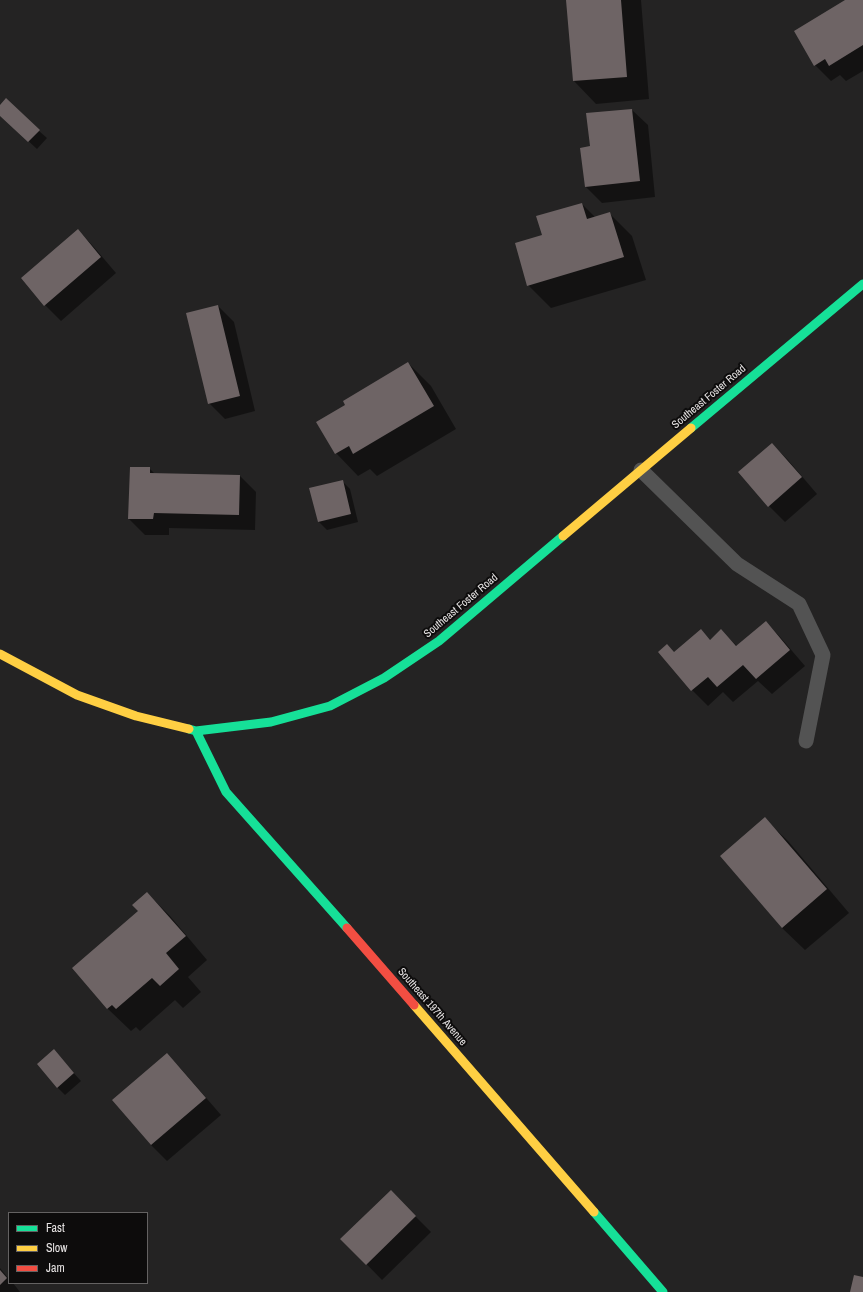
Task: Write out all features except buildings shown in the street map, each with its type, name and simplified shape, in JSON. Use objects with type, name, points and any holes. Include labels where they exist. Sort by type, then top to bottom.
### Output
[{"type":"main road","name":"Southeast Foster Road","points":[[0,654],[76,694],[136,716],[196,731],[271,722],[330,706],[384,678],[439,641],[863,284]]},
{"type":"main road","name":"Southeast 197th Avenue","points":[[196,731],[226,792],[452,1048],[664,1292]]},
{"type":"lane","points":[[641,470],[737,564],[799,604],[823,655],[806,741]]},
{"type":"traffic: fast","points":[[691,428],[863,284]]},
{"type":"traffic: fast","points":[[189,729],[196,731],[271,722],[330,706],[384,678],[439,641],[563,536]]},
{"type":"traffic: fast","points":[[196,731],[226,792],[347,928]]},
{"type":"traffic: fast","points":[[594,1212],[663,1292]]},
{"type":"traffic: slow","points":[[563,536],[691,428]]},
{"type":"traffic: slow","points":[[0,654],[77,695],[136,716],[189,729]]},
{"type":"traffic: slow","points":[[414,1005],[594,1212]]},
{"type":"traffic: jam","points":[[347,928],[414,1005]]}]
